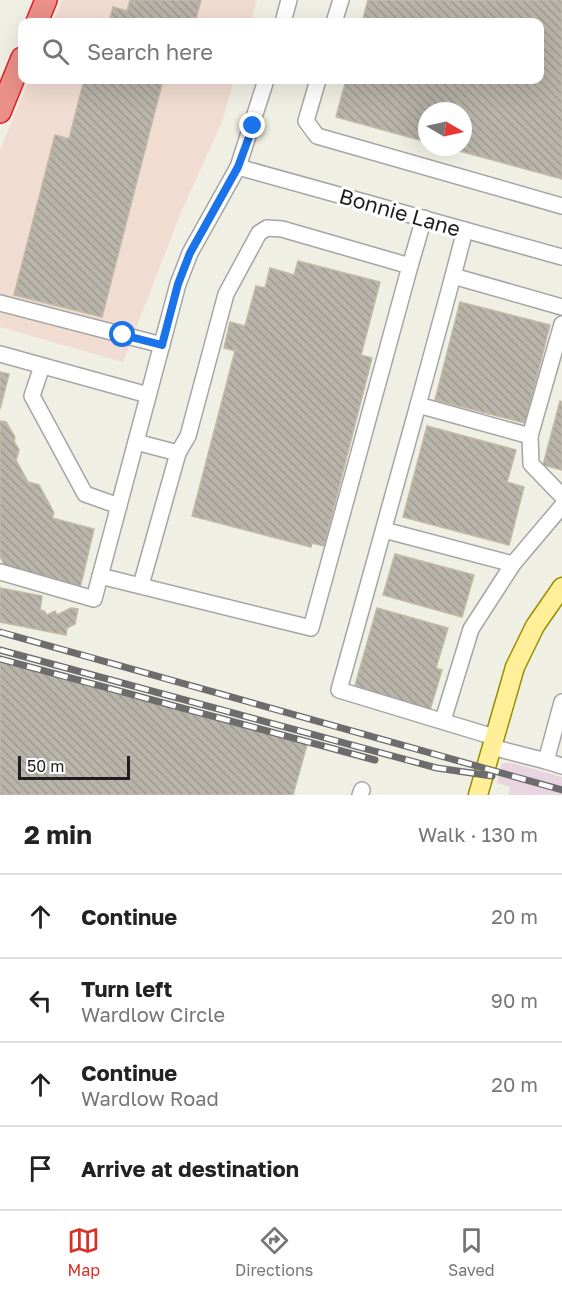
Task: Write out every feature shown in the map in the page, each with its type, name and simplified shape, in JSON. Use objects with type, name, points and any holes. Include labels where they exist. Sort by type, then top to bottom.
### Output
[{"type":"highway","points":[[39,18],[46,0]]},
{"type":"highway","points":[[0,112],[18,67]]},
{"type":"main road","points":[[478,795],[515,667],[534,626],[560,595]]},
{"type":"street","points":[[284,18],[289,0]]},
{"type":"street","points":[[335,18],[341,0]]},
{"type":"street","points":[[0,572],[94,599],[178,284],[190,253],[238,167],[265,84]]},
{"type":"street","points":[[317,84],[306,121],[317,136],[562,206]]},
{"type":"street","name":"Bonnie Lane","points":[[238,167],[562,257]]},
{"type":"street","points":[[100,576],[311,628],[424,218]]},
{"type":"street","points":[[141,585],[178,453],[188,436],[226,294],[259,233],[267,228],[282,229],[410,266]]},
{"type":"street","points":[[465,230],[339,690],[443,720],[493,742],[562,766]]},
{"type":"street","points":[[453,276],[562,307]]},
{"type":"street","points":[[0,303],[162,345]]},
{"type":"street","points":[[562,324],[530,436],[531,464],[562,496]]},
{"type":"street","points":[[0,354],[148,396]]},
{"type":"street","points":[[42,366],[32,396],[85,494],[119,506]]},
{"type":"street","points":[[418,405],[530,436]]},
{"type":"street","points":[[136,442],[178,453]]},
{"type":"street","points":[[443,720],[471,629],[513,564],[562,506]]},
{"type":"street","points":[[384,530],[513,564]]},
{"type":"street","points":[[546,761],[562,702]]},
{"type":"shaded area","points":[[62,0],[257,0],[252,18],[55,18]]},
{"type":"shaded area","points":[[27,84],[233,84],[222,122],[181,212],[123,362],[0,327],[0,150]]},
{"type":"shaded area","points":[[502,763],[512,763],[562,777],[562,795],[508,795],[510,787],[497,783]]},
{"type":"building","points":[[130,0],[201,0],[196,18],[110,18],[113,7],[127,11]]},
{"type":"building","points":[[368,0],[562,0],[562,179],[472,154],[472,102],[418,102],[418,140],[336,117],[345,84],[544,84],[544,18],[363,18]]},
{"type":"building","points":[[83,84],[162,84],[102,317],[14,295],[55,135],[69,139]]},
{"type":"building","points":[[298,261],[380,282],[361,355],[372,358],[324,546],[312,543],[311,547],[192,516],[235,351],[224,348],[230,322],[245,326],[256,286],[265,288],[270,268],[294,275]]},
{"type":"building","points":[[460,302],[550,325],[525,423],[435,400]]},
{"type":"building","points":[[0,372],[9,374],[0,409]]},
{"type":"building","points":[[560,401],[562,402],[562,470],[543,465]]},
{"type":"building","points":[[0,421],[6,422],[15,437],[14,441],[19,450],[16,460],[28,482],[39,485],[54,513],[52,518],[94,529],[80,588],[7,570],[0,556]]},
{"type":"building","points":[[427,426],[516,450],[507,482],[524,487],[509,545],[403,517]]},
{"type":"building","points":[[395,554],[474,575],[462,617],[383,595]]},
{"type":"building","points":[[0,588],[42,596],[40,610],[47,615],[55,611],[57,615],[71,608],[78,609],[75,624],[67,628],[66,635],[0,622]]},
{"type":"building","points":[[377,608],[448,628],[436,668],[442,670],[430,710],[354,689]]},
{"type":"building","points":[[0,657],[308,741],[293,795],[0,795]]},
{"type":"railway","points":[[0,632],[562,790]]},
{"type":"railway","points":[[0,650],[437,768],[492,776]]},
{"type":"railway","points":[[0,659],[375,760]]},
{"type":"route","points":[[123,335],[162,345],[178,284],[190,253],[238,167],[253,126]]}]
